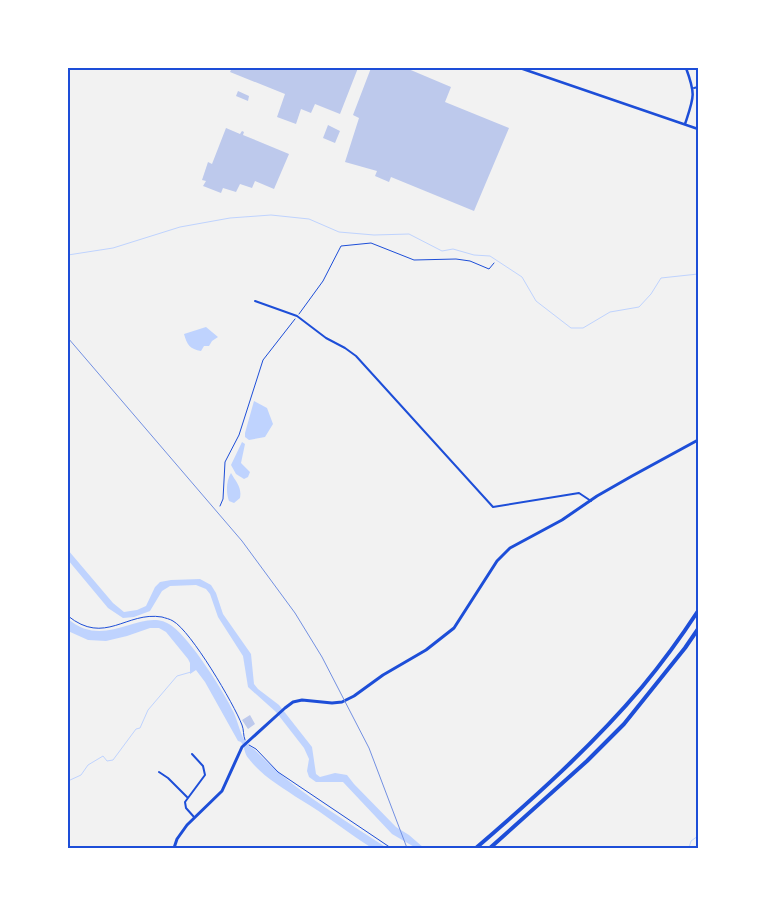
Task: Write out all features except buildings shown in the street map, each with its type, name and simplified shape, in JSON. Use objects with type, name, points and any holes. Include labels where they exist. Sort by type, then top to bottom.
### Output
[{"type":"highway","points":[[476,848],[563,770],[642,687],[678,641],[698,611]]},
{"type":"highway","points":[[490,848],[587,761],[624,724],[698,629]]},
{"type":"main road","points":[[174,848],[180,834],[194,817],[222,791],[240,750],[285,708],[293,702],[302,700],[342,702],[426,650],[445,637],[458,623],[496,561],[505,552],[562,520],[590,500],[698,440]]},
{"type":"street","points":[[520,68],[698,129]]},
{"type":"street","points":[[685,124],[694,88],[686,68]]},
{"type":"street","points":[[255,301],[298,316],[326,338],[356,356],[493,507],[579,493],[590,500]]},
{"type":"street","points":[[192,754],[202,766],[205,775],[185,802],[186,808],[194,817]]},
{"type":"street","points":[[159,772],[168,778],[187,797]]},
{"type":"path","points":[[220,506],[223,499],[225,462],[239,435],[263,360],[323,281],[341,246],[370,242],[414,260],[456,258],[470,261],[489,269],[494,262]]},
{"type":"path","points":[[68,616],[81,624],[98,629],[111,628],[144,618],[161,617],[174,621],[212,670],[242,724],[244,737],[248,744],[256,749],[278,772],[391,848]]},
{"type":"water","points":[[206,327],[218,337],[209,346],[204,346],[201,351],[192,348],[184,334]]},
{"type":"water","points":[[254,401],[267,408],[273,424],[265,437],[249,440],[245,437],[245,433]]},
{"type":"water","points":[[242,442],[245,444],[241,463],[250,472],[248,477],[244,479],[236,474],[231,465]]},
{"type":"water","points":[[231,473],[240,491],[240,498],[234,503],[229,501],[227,494],[227,483]]},
{"type":"water","points":[[68,550],[113,603],[124,612],[146,606],[155,587],[160,582],[200,579],[211,585],[216,593],[223,614],[251,654],[254,684],[279,705],[312,747],[316,774],[320,777],[335,773],[347,775],[396,827],[424,848],[416,848],[392,834],[343,782],[316,782],[309,777],[307,771],[309,759],[304,748],[276,712],[248,687],[243,656],[218,617],[210,594],[206,589],[196,585],[170,586],[162,591],[150,611],[134,617],[123,618],[108,608],[68,560]]},
{"type":"water","points":[[68,619],[82,628],[97,631],[110,630],[149,620],[161,621],[172,626],[188,642],[215,679],[234,713],[247,744],[302,791],[387,848],[372,848],[260,771],[247,757],[241,742],[238,741],[205,682],[196,670],[190,674],[188,659],[166,632],[159,628],[150,628],[106,641],[88,640],[68,631]]},
{"type":"waterway","points":[[68,255],[113,248],[180,227],[230,218],[271,215],[309,219],[339,232],[374,235],[409,234],[442,251],[453,249],[474,255],[490,256],[522,277],[536,301],[571,328],[583,328],[610,312],[639,307],[651,294],[661,278],[698,274]]},
{"type":"waterway","points":[[68,781],[81,775],[88,765],[103,756],[107,761],[113,760],[136,729],[140,728],[148,710],[177,676],[191,672]]},
{"type":"waterway","points":[[689,848],[691,841],[698,836]]},
{"type":"railway","points":[[68,338],[242,541],[295,613],[322,657],[369,748],[407,848]]}]
